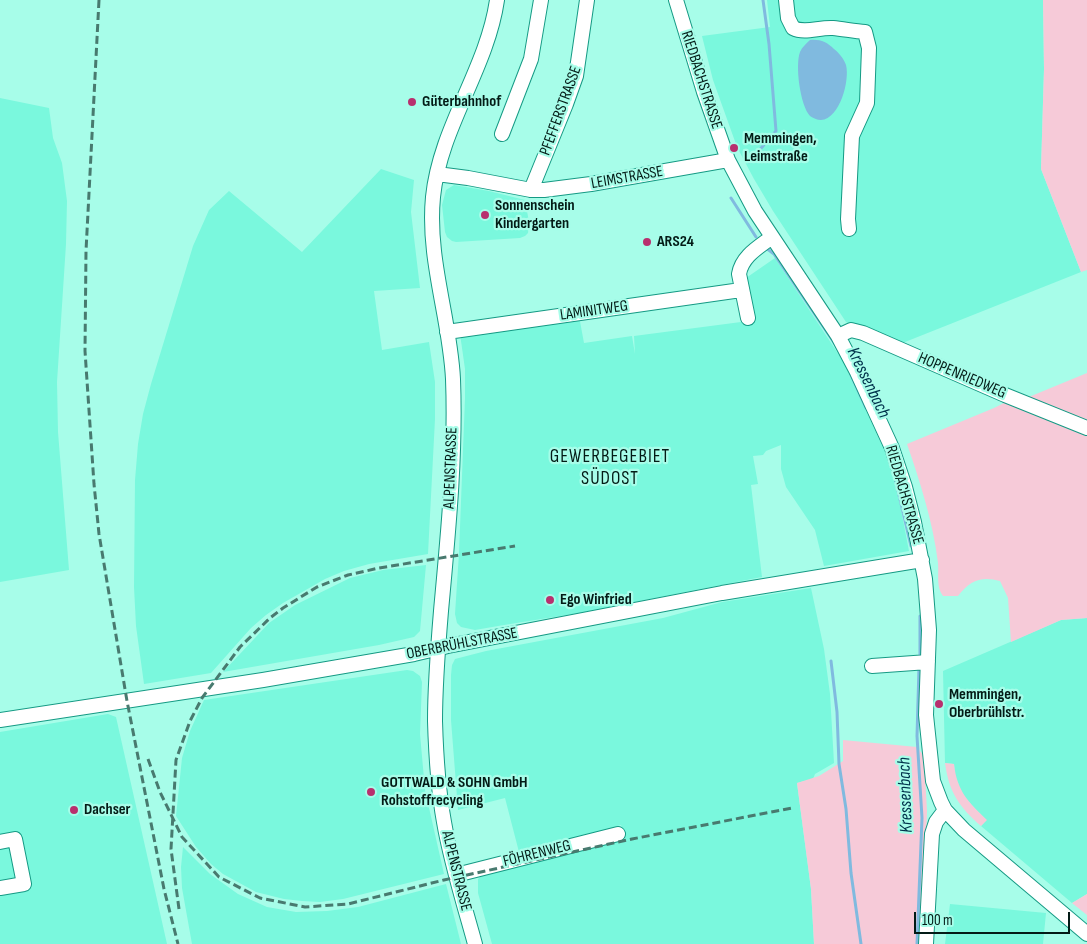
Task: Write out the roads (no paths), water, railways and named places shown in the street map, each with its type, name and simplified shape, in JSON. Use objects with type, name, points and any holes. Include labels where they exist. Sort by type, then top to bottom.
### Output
[{"type":"street","name":"ALPENSTRASSE","points":[[475,944],[444,823],[438,777],[435,712],[438,648],[450,505],[453,442],[453,377],[436,268],[433,232],[437,174],[447,140],[484,50],[497,0]]},
{"type":"street","points":[[502,134],[530,59],[541,0]]},
{"type":"street","name":"PFEFFERSTRASSE","points":[[531,190],[576,76],[587,0]]},
{"type":"street","name":"RIEDBACHSTRASSE","points":[[676,0],[704,92],[728,160],[755,211],[779,240],[838,336],[862,369],[876,412],[900,471],[922,560],[929,630],[922,663],[933,781],[940,802],[964,830],[996,859],[1087,934]]},
{"type":"street","points":[[786,0],[788,18],[793,28],[802,32],[832,28],[865,32],[869,48],[867,104],[852,136],[849,229]]},
{"type":"street","name":"LEIMSTRASSE","points":[[437,174],[531,190],[591,184],[728,160]]},
{"type":"street","points":[[748,318],[739,274],[743,261],[779,240]]},
{"type":"street","name":"LAMINITWEG","points":[[447,332],[742,290]]},
{"type":"street","name":"HOPPENRIEDWEG","points":[[838,336],[850,330],[863,333],[1087,428]]},
{"type":"street","name":"OBERBRÜHLSTRASSE","points":[[0,720],[263,680],[414,654],[730,591],[922,560]]},
{"type":"street","points":[[872,666],[922,663]]},
{"type":"street","points":[[926,944],[932,834],[936,822],[945,810]]},
{"type":"street","name":"FÖHRENWEG","points":[[456,874],[618,834]]},
{"type":"street","points":[[0,842],[15,840],[24,884],[0,888]]},
{"type":"water","points":[[810,40],[829,44],[844,61],[847,72],[845,89],[838,106],[828,118],[821,120],[810,116],[806,111],[799,85],[798,66],[800,52]]},
{"type":"waterway","name":"Kressenbach","points":[[749,162],[776,131],[769,44],[763,0]]},
{"type":"waterway","name":"Kressenbach","points":[[731,198],[756,237]]},
{"type":"waterway","name":"Kressenbach","points":[[766,248],[774,254],[837,347]]},
{"type":"waterway","name":"Kressenbach","points":[[851,375],[866,408]]},
{"type":"waterway","name":"Kressenbach","points":[[895,478],[911,546]]},
{"type":"waterway","name":"Kressenbach","points":[[920,616],[920,659]]},
{"type":"waterway","name":"Kressenbach","points":[[831,661],[837,712],[839,764],[861,944]]},
{"type":"waterway","name":"Kressenbach","points":[[917,944],[922,818],[917,736],[919,667]]},
{"type":"railway","points":[[99,0],[86,251],[85,351],[94,484],[99,534],[127,701],[164,889],[178,944]]},
{"type":"railway","points":[[179,909],[171,849],[176,760],[190,721],[202,698],[240,647],[283,608],[317,587],[348,575],[379,568],[515,546]]},
{"type":"railway","points":[[148,759],[160,792],[182,837],[219,877],[260,898],[305,907],[348,904],[444,880],[632,839],[792,808]]},
{"type":"place","name":"Güterbahnhof","points":[[412,102]]},
{"type":"place","name":"Memmingen, Leimstraße","points":[[734,148]]},
{"type":"place","name":"Sonnenschein Kindergarten","points":[[485,215]]},
{"type":"place","name":"ARS24","points":[[647,242]]},
{"type":"place","name":"Ego Winfried","points":[[550,600]]},
{"type":"place","name":"Memmingen, Oberbrühlstr.","points":[[939,704]]},
{"type":"place","name":"GOTTWALD & SOHN GmbH Rohstoffrecycling","points":[[371,792]]},
{"type":"place","name":"Dachser","points":[[74,810]]},
{"type":"district","name":"GEWERBEGEBIET SÜDOST","points":[[610,468]]}]
